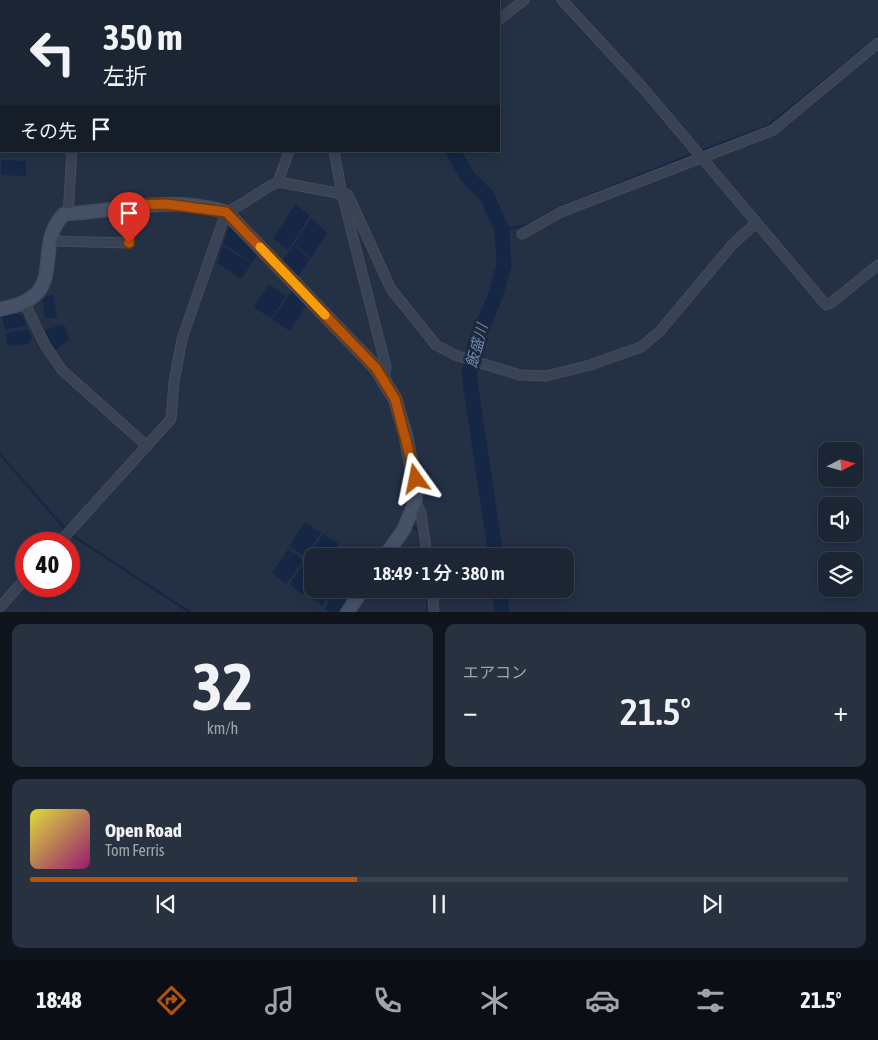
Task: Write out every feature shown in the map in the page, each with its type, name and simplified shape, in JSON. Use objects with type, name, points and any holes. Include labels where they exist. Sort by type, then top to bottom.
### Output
[{"type":"street","points":[[500,19],[524,0]]},
{"type":"street","points":[[562,0],[613,54],[826,305],[878,265]]},
{"type":"street","points":[[522,234],[561,212],[773,130],[878,43]]},
{"type":"street","points":[[68,214],[72,152]]},
{"type":"street","points":[[0,309],[25,304],[36,295],[43,284],[56,222],[64,214],[130,205],[166,204],[226,212],[239,207],[278,182],[289,152]]},
{"type":"street","points":[[334,152],[342,194],[386,367],[384,381]]},
{"type":"street","points":[[278,182],[348,195],[383,275],[395,295],[436,345],[455,355],[520,375],[546,376],[590,365],[641,347],[660,331],[732,245],[756,223]]},
{"type":"street","points":[[51,241],[129,243],[130,205]]},
{"type":"street","points":[[226,212],[376,368],[395,399],[416,479],[415,502],[404,528],[390,548]]},
{"type":"street","points":[[69,532],[171,419],[174,382],[182,340],[226,212]]},
{"type":"street","points":[[25,304],[45,346],[62,370],[147,446]]},
{"type":"street","points":[[415,502],[421,513],[426,548]]},
{"type":"street","points":[[0,607],[15,590]]},
{"type":"street","points":[[347,612],[356,598]]},
{"type":"street","points":[[433,598],[434,612]]},
{"type":"water","points":[[1,160],[26,161],[26,176],[1,175]]},
{"type":"water","points":[[296,204],[310,216],[288,250],[273,238]]},
{"type":"water","points":[[311,218],[327,233],[311,258],[294,244]]},
{"type":"water","points":[[229,227],[232,227],[258,254],[252,262],[223,244]]},
{"type":"water","points":[[293,245],[310,259],[297,278],[281,262]]},
{"type":"water","points":[[222,246],[252,263],[241,279],[218,263]]},
{"type":"water","points":[[269,284],[286,296],[271,319],[254,307]]},
{"type":"water","points":[[293,289],[307,304],[290,331],[272,320]]},
{"type":"water","points":[[53,295],[57,316],[47,319],[44,316],[43,300],[47,296]]},
{"type":"water","points":[[14,313],[23,316],[26,326],[5,330],[2,317]]},
{"type":"water","points":[[61,325],[66,327],[69,340],[55,350],[45,332],[48,329]]},
{"type":"water","points":[[27,329],[32,337],[29,344],[7,346],[6,333]]},
{"type":"water","points":[[305,522],[321,533],[311,548],[304,548],[304,556],[289,546]]},
{"type":"water","points":[[323,534],[338,543],[337,548],[314,548]]},
{"type":"water","points":[[288,549],[301,558],[302,562],[286,584],[272,573]]},
{"type":"water","points":[[304,563],[304,594],[290,584]]},
{"type":"water","points":[[312,598],[327,598],[322,605]]},
{"type":"water","points":[[330,598],[349,598],[339,612],[330,612],[325,609]]},
{"type":"waterway","points":[[701,151],[768,126],[878,37]]},
{"type":"waterway","name":"飯盛川","points":[[454,152],[467,176],[487,196],[502,230],[504,265],[496,294],[475,344],[469,375],[495,548]]},
{"type":"waterway","points":[[502,230],[528,225],[558,208],[696,153]]},
{"type":"waterway","points":[[372,375],[376,380]]},
{"type":"waterway","points":[[384,393],[392,411],[403,453]]},
{"type":"waterway","points":[[0,454],[66,530]]},
{"type":"waterway","points":[[403,521],[401,520],[410,487]]},
{"type":"waterway","points":[[410,525],[418,530],[421,548]]},
{"type":"waterway","points":[[80,541],[189,612]]},
{"type":"waterway","points":[[356,612],[365,598]]},
{"type":"waterway","points":[[427,598],[428,612]]},
{"type":"waterway","name":"飯盛川","points":[[500,598],[502,612]]},
{"type":"slow traffic","points":[[260,247],[325,315]]},
{"type":"route","points":[[129,243],[130,205],[166,204],[214,208],[226,212],[376,368],[395,399],[416,479]]}]
